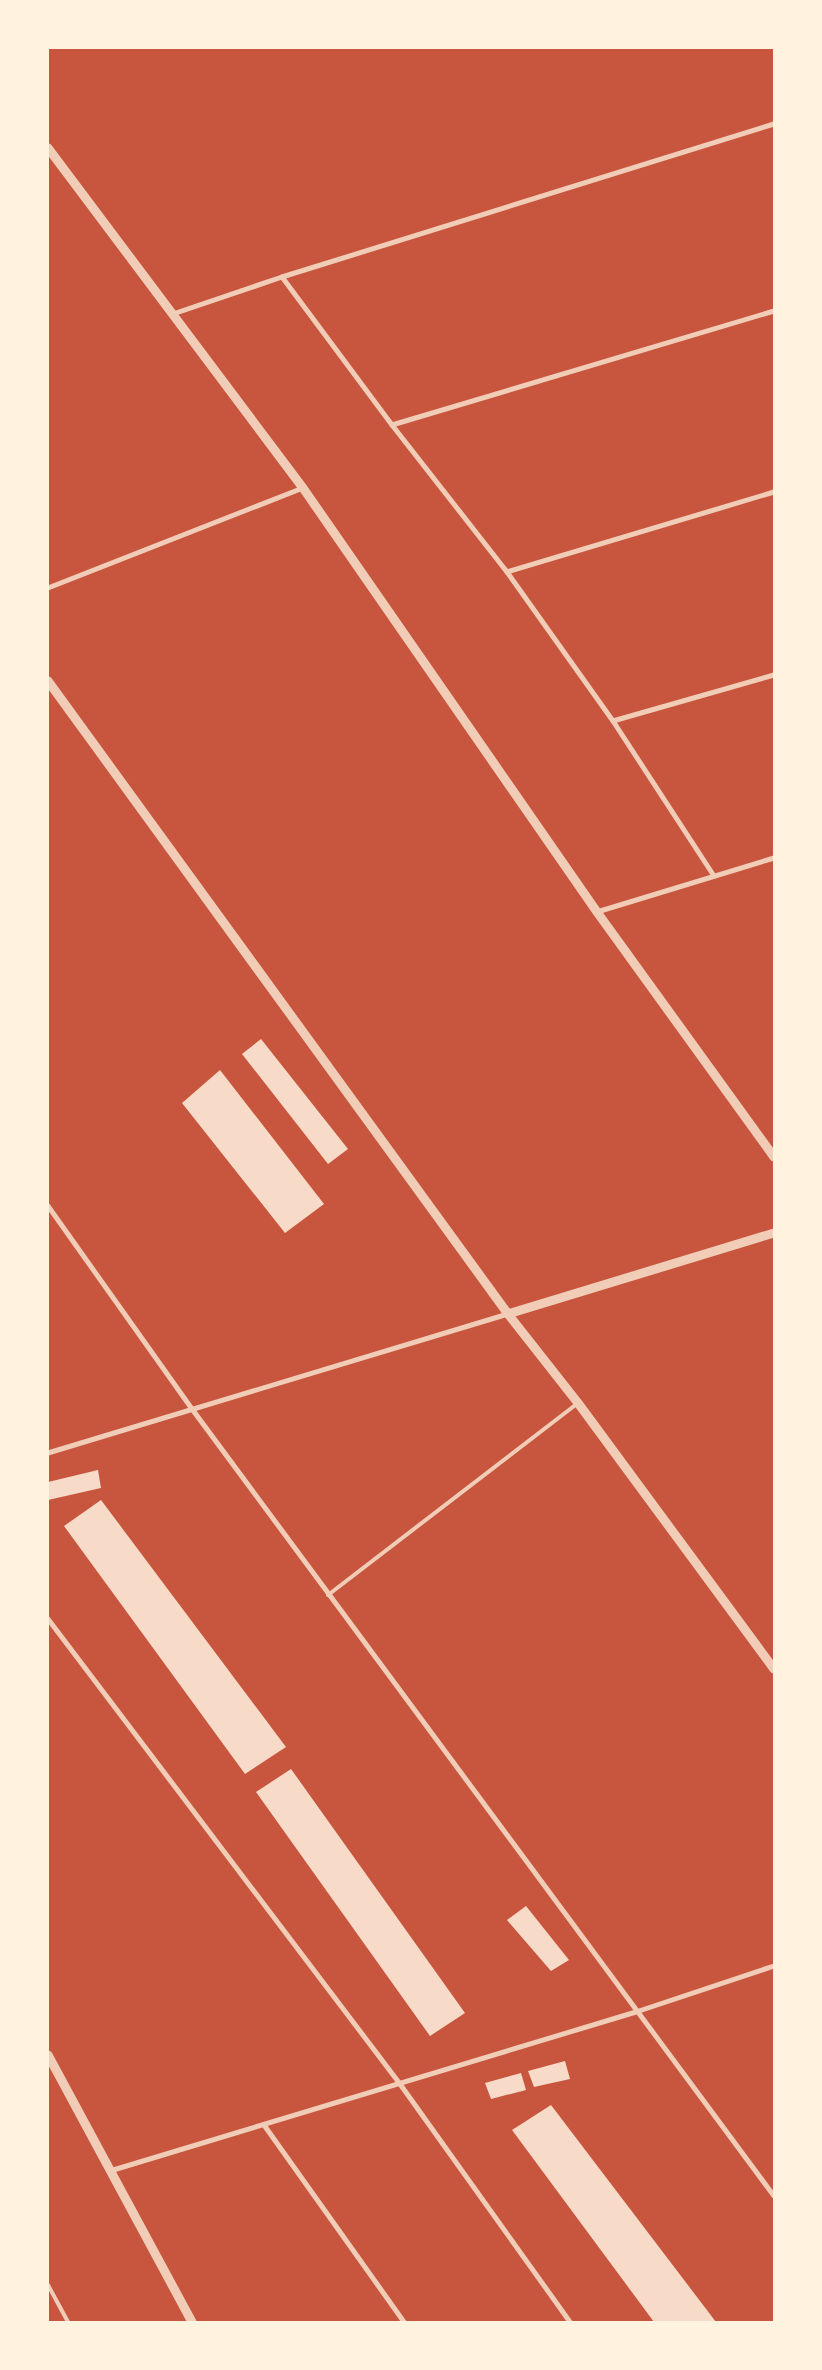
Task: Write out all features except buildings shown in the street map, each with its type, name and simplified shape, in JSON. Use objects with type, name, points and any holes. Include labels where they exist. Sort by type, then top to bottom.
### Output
[{"type":"street","points":[[173,314],[282,276],[774,124]]},
{"type":"street","points":[[48,148],[303,488],[597,912],[774,1157]]},
{"type":"street","points":[[282,276],[392,425],[507,572],[612,721],[714,876]]},
{"type":"street","points":[[392,425],[774,311]]},
{"type":"street","points":[[48,588],[303,488]]},
{"type":"street","points":[[507,572],[774,492]]},
{"type":"street","points":[[612,721],[774,675]]},
{"type":"street","points":[[48,681],[508,1314],[578,1403],[774,1669]]},
{"type":"street","points":[[597,912],[774,858]]},
{"type":"street","points":[[48,1206],[192,1409],[636,2012],[774,2196]]},
{"type":"street","points":[[48,1453],[774,1233]]},
{"type":"street","points":[[48,1619],[400,2084],[570,2322]]},
{"type":"street","points":[[109,2171],[636,2012],[774,1966]]},
{"type":"street","points":[[48,2055],[192,2322]]},
{"type":"street","points":[[264,2125],[404,2322]]},
{"type":"lane","points":[[328,1594],[578,1403]]},
{"type":"lane","points":[[48,2285],[68,2322]]}]
